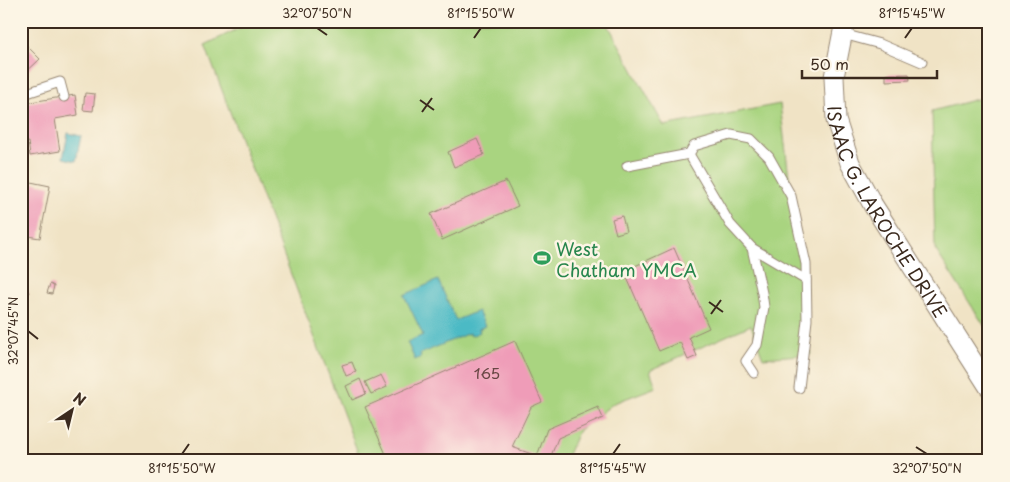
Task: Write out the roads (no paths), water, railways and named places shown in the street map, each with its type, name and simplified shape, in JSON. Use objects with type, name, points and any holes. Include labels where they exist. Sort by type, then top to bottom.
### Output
[{"type":"street","name":"ISAAC G. LAROCHE DRIVE","points":[[844,27],[834,77],[836,120],[850,163],[873,205],[989,388]]},
{"type":"lane","points":[[844,27],[922,62]]},
{"type":"lane","points":[[21,95],[60,82],[64,97]]},
{"type":"lane","points":[[626,166],[689,154],[694,146],[731,135],[751,138],[770,156],[791,196],[806,264],[807,320],[799,388]]},
{"type":"lane","points":[[689,154],[730,224],[752,248],[806,280]]},
{"type":"lane","points":[[752,248],[764,307],[757,345],[746,361],[754,374]]},
{"type":"water","points":[[68,133],[81,136],[76,161],[63,158]]},
{"type":"water","points":[[438,280],[456,320],[478,311],[485,326],[479,329],[480,332],[471,336],[469,333],[420,354],[421,357],[415,360],[407,342],[423,335],[404,295]]},
{"type":"place","name":"West Chatham YMCA","points":[[542,258]]}]
